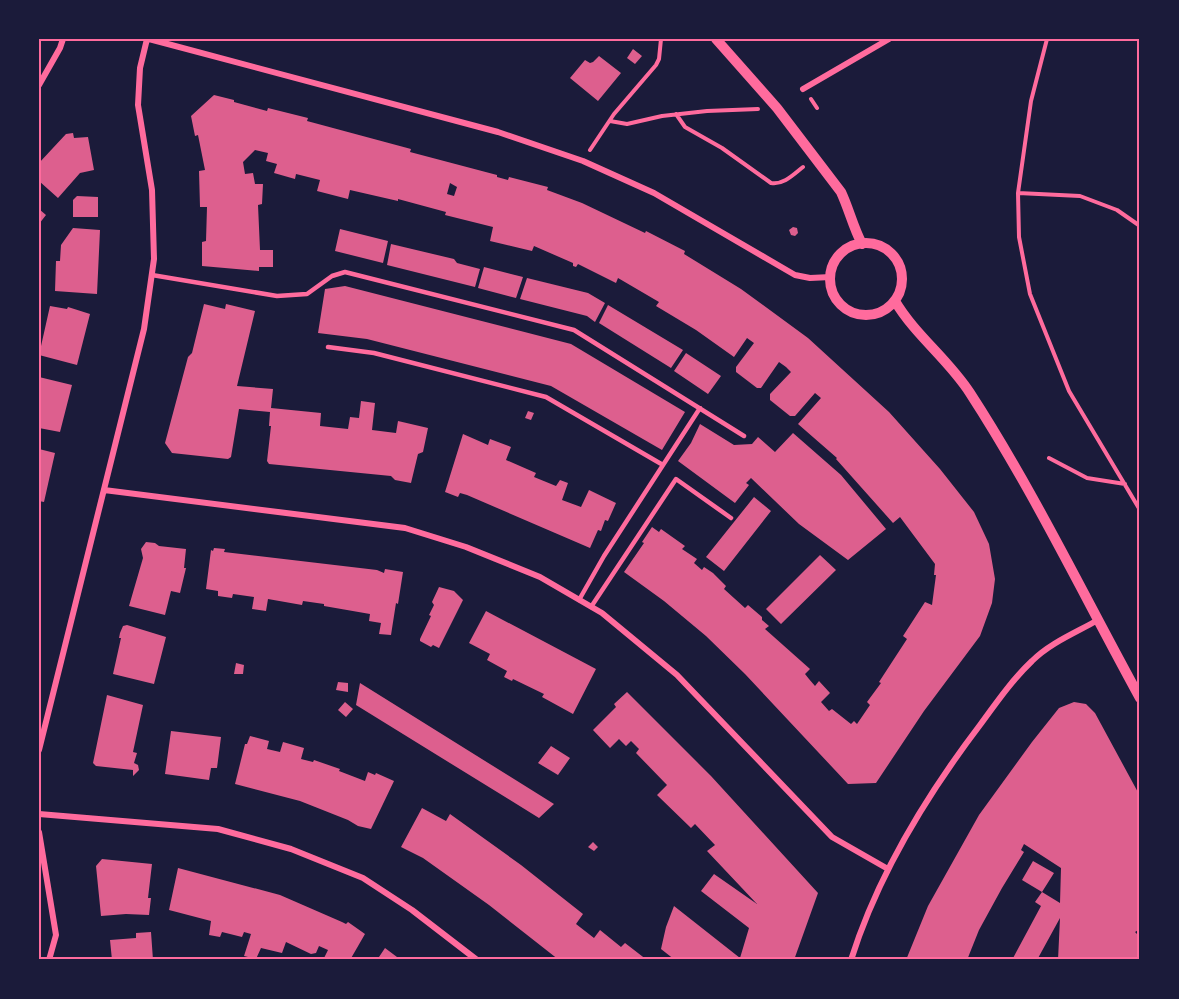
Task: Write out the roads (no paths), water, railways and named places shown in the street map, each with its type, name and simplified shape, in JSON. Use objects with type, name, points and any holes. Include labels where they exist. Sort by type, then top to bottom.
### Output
[{"type":"street","points":[[39,85],[63,39]]},
{"type":"street","points":[[39,750],[144,329],[154,259],[152,190],[138,105],[140,68],[148,39],[498,132],[583,161],[654,193],[795,274],[810,278],[831,277]]},
{"type":"street","points":[[716,39],[777,108],[841,192],[862,244]]},
{"type":"street","points":[[803,89],[889,39]]},
{"type":"street","points":[[862,244],[876,245],[889,251],[898,262],[902,275],[901,289],[895,301],[879,313],[859,315],[841,305],[831,287],[831,277],[832,267],[837,258],[844,251],[862,244]]},
{"type":"street","points":[[895,301],[905,318],[969,391],[1025,487],[1140,698]]},
{"type":"street","points":[[104,489],[405,528],[466,547],[540,578],[602,613],[677,675],[832,837],[888,869]]},
{"type":"street","points":[[850,960],[888,869],[933,790],[957,754],[1032,661],[1053,645],[1098,620]]},
{"type":"street","points":[[39,814],[218,829],[291,849],[363,878],[412,910],[477,960]]},
{"type":"street","points":[[39,832],[56,935],[49,960]]},
{"type":"lane","points":[[152,275],[277,296],[307,294],[332,276],[345,272],[574,330],[744,436]]},
{"type":"lane","points":[[328,347],[374,353],[546,397],[663,465]]},
{"type":"lane","points":[[579,600],[700,408]]},
{"type":"lane","points":[[591,607],[676,479],[731,518]]}]
